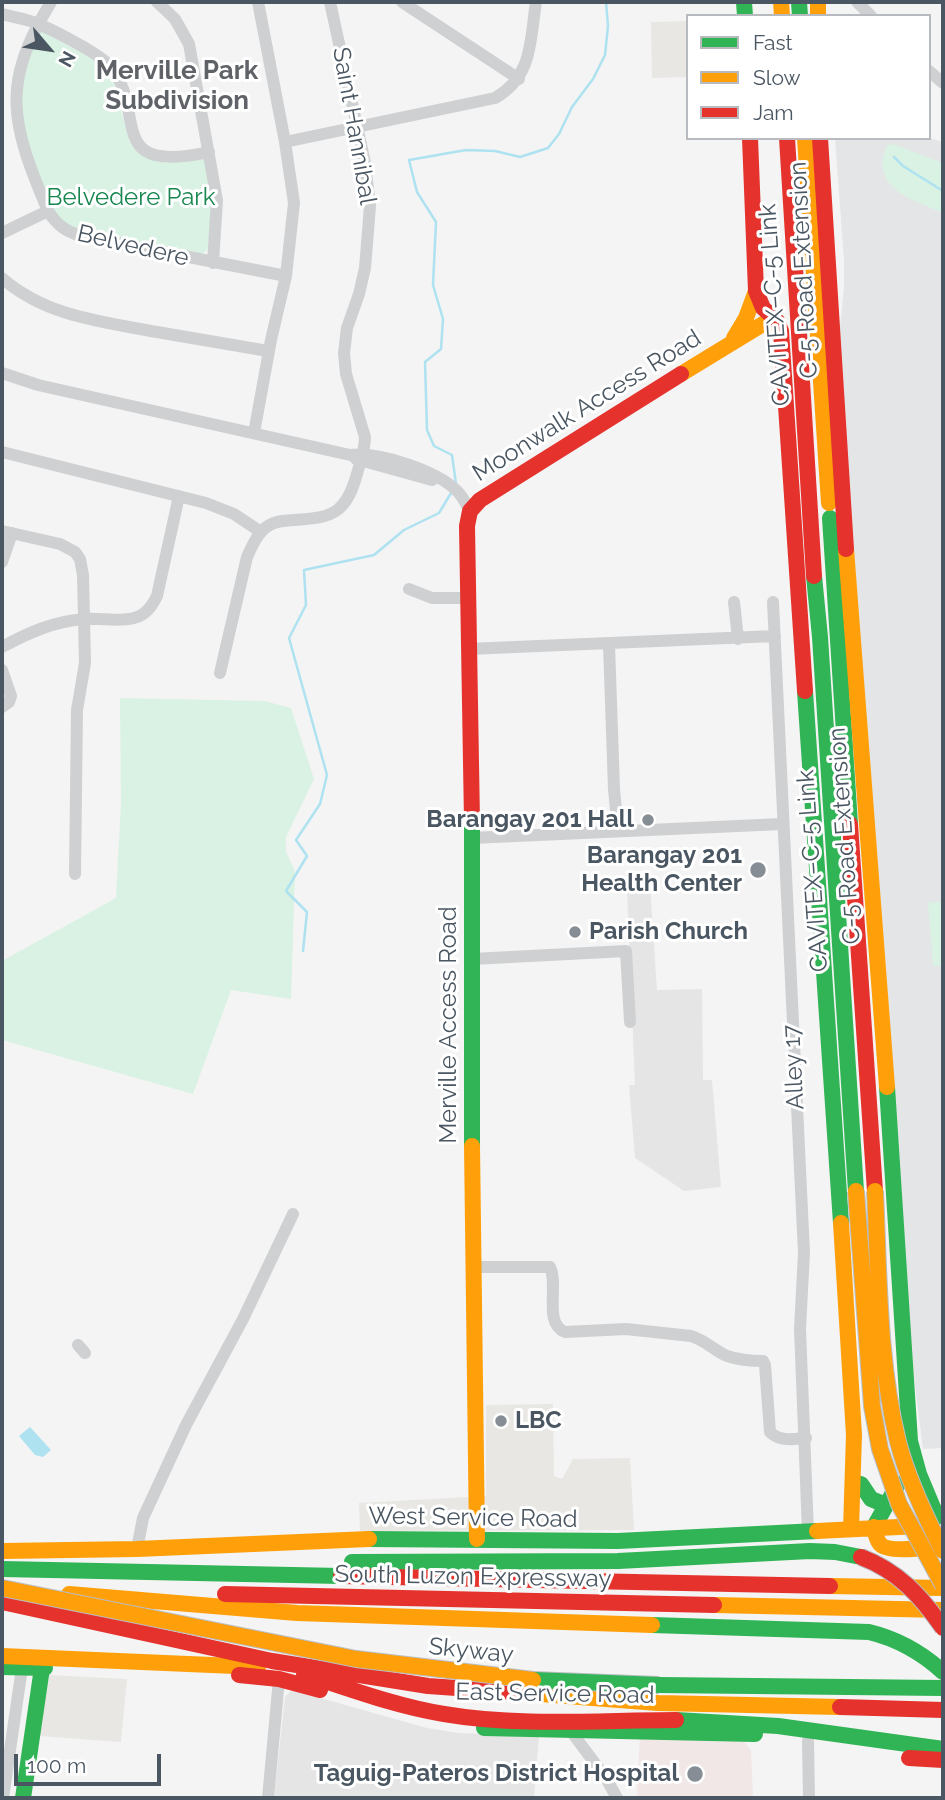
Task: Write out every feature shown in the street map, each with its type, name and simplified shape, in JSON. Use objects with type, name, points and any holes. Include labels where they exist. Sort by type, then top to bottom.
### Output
[{"type":"main road","name":"C-5 Road Extension","points":[[750,140],[757,291],[763,308],[777,321],[781,331],[854,1435]]},
{"type":"main road","name":"CAVITEX–C-5 Link","points":[[787,140],[813,570],[820,637],[867,1351],[878,1436],[899,1504],[940,1587]]},
{"type":"main road","name":"CAVITEX–C-5 Link","points":[[805,140],[885,1353],[893,1418],[902,1459],[913,1491],[943,1549]]},
{"type":"main road","name":"C-5 Road Extension","points":[[820,140],[834,394],[881,1000],[910,1441],[919,1474],[942,1525]]},
{"type":"main road","name":"Moonwalk Access Road","points":[[731,343],[746,318],[757,291]]},
{"type":"main road","name":"Moonwalk Access Road","points":[[470,511],[480,500],[763,324],[773,324],[781,331]]},
{"type":"main road","name":"Merville Access Road","points":[[470,511],[467,526],[472,838],[471,1137],[477,1539]]},
{"type":"main road","points":[[854,1435],[864,1528]]},
{"type":"main road","points":[[854,1435],[864,1528],[887,1549],[943,1549]]},
{"type":"main road","points":[[864,1528],[886,1505],[905,1467],[910,1441]]},
{"type":"main road","points":[[861,1484],[871,1499],[886,1505]]},
{"type":"main road","name":"West Service Road","points":[[2,1551],[137,1549],[343,1539],[618,1541],[942,1525]]},
{"type":"main road","points":[[278,1575],[298,1567],[321,1563],[618,1561],[835,1552],[860,1557],[887,1568],[907,1583],[929,1606],[943,1628]]},
{"type":"main road","name":"South Luzon Expressway","points":[[2,1569],[940,1587]]},
{"type":"main road","points":[[2,1588],[298,1613],[400,1618],[816,1627],[867,1631],[912,1647],[943,1672]]},
{"type":"main road","name":"South Luzon Expressway","points":[[2,1588],[943,1610]]},
{"type":"main road","name":"Skyway","points":[[2,1588],[356,1659],[537,1680],[659,1685],[943,1688]]},
{"type":"main road","name":"Skyway","points":[[2,1602],[272,1661],[428,1686],[658,1703],[943,1710]]},
{"type":"main road","name":"East Service Road","points":[[2,1656],[224,1663],[281,1669],[408,1707],[467,1717],[685,1720],[943,1749]]},
{"type":"main road","name":"East Service Road","points":[[2,1667],[224,1674],[279,1679],[437,1724],[570,1730],[755,1729],[910,1758],[943,1760]]},
{"type":"main road","points":[[23,1798],[42,1668]]},
{"type":"main road","name":"Skyway","points":[[850,1707],[884,1717],[943,1721]]},
{"type":"street","name":"Belvedere","points":[[51,2],[17,52],[11,73],[10,107],[15,132],[48,211],[63,229],[81,236],[286,276]]},
{"type":"street","points":[[157,2],[175,19],[189,44],[217,200],[212,263]]},
{"type":"street","points":[[254,433],[268,351],[286,276],[294,203],[258,2]]},
{"type":"street","name":"Saint Hannibal","points":[[330,2],[369,195],[365,268],[347,328],[344,353],[346,373],[365,437],[357,457]]},
{"type":"street","points":[[402,2],[519,79]]},
{"type":"street","points":[[285,142],[495,98],[510,90],[526,65],[537,2]]},
{"type":"street","points":[[2,14],[35,22],[108,64],[117,76],[132,135],[138,144],[159,156],[172,158],[208,152]]},
{"type":"street","points":[[2,233],[48,211]]},
{"type":"street","points":[[2,278],[25,296],[51,309],[85,318],[268,351]]},
{"type":"street","points":[[2,373],[38,386],[357,457],[419,468],[459,492],[470,511]]},
{"type":"street","points":[[2,452],[205,503],[234,514],[261,532]]},
{"type":"street","points":[[220,673],[247,557],[261,532],[278,521],[329,517],[343,507],[352,491],[357,457]]},
{"type":"street","points":[[2,647],[26,634],[52,625],[83,619],[133,619],[144,614],[157,596],[179,496]]},
{"type":"street","points":[[2,562],[7,532],[60,544],[75,552],[80,559],[83,575],[85,663],[76,710],[75,874]]},
{"type":"street","points":[[409,589],[432,598],[468,598]]},
{"type":"street","points":[[734,602],[738,639]]},
{"type":"street","name":"Alley 17","points":[[772,602],[804,1252],[800,1329],[808,1532]]},
{"type":"street","points":[[468,649],[775,636]]},
{"type":"street","points":[[609,645],[618,831]]},
{"type":"street","points":[[2,670],[11,696],[9,702],[2,707]]},
{"type":"street","points":[[472,838],[782,824]]},
{"type":"street","points":[[472,959],[624,951],[628,954],[630,1022]]},
{"type":"street","points":[[137,1549],[143,1518],[186,1425],[243,1319],[293,1214]]},
{"type":"street","points":[[474,1267],[550,1267],[554,1289],[553,1323],[565,1332],[626,1329],[691,1336],[726,1356],[763,1361],[770,1432],[775,1437],[784,1439],[806,1438]]},
{"type":"street","points":[[3,1798],[22,1668]]},
{"type":"street","points":[[268,1798],[279,1679]]},
{"type":"street","points":[[570,1730],[617,1798]]},
{"type":"street","points":[[808,1741],[809,1798]]},
{"type":"shaded area","points":[[686,21],[686,77],[652,78],[651,22]]},
{"type":"shaded area","points":[[931,139],[943,142],[943,1448],[923,1449],[911,1354],[837,357],[844,261],[835,140]]},
{"type":"shaded area","points":[[650,886],[657,990],[702,989],[703,1080],[712,1080],[721,1187],[684,1191],[635,1158],[629,1085],[635,1085],[627,889]]},
{"type":"shaded area","points":[[553,1404],[554,1476],[562,1479],[573,1459],[630,1458],[634,1530],[360,1531],[359,1503],[486,1496],[486,1405]]},
{"type":"shaded area","points":[[49,1675],[127,1679],[121,1742],[39,1736]]},
{"type":"shaded area","points":[[292,1690],[427,1728],[459,1733],[539,1736],[534,1798],[274,1798],[285,1697]]},
{"type":"shaded area","name":"Taguig-Pateros District Hospital","points":[[640,1735],[741,1738],[751,1750],[753,1798],[637,1798]]},
{"type":"green space","name":"Belvedere Park","points":[[36,28],[102,64],[113,80],[129,141],[138,150],[149,158],[166,163],[205,159],[216,194],[207,250],[200,256],[81,233],[57,218],[48,205],[11,89],[14,69]]},
{"type":"green space","points":[[893,144],[943,163],[943,213],[908,197],[889,182],[884,172],[883,160],[887,146]]},
{"type":"green space","points":[[120,698],[264,701],[291,708],[314,779],[286,837],[286,852],[295,871],[291,999],[231,990],[193,1094],[2,1040],[2,961],[116,898],[121,803]]},
{"type":"green space","points":[[943,901],[943,965],[933,966],[928,903]]},
{"type":"water","points":[[30,1427],[51,1450],[43,1457],[35,1455],[19,1436]]},
{"type":"waterway","points":[[456,484],[452,455],[434,446],[427,430],[425,362],[441,349],[443,319],[433,285],[436,222],[417,192],[409,160],[466,150],[495,151],[520,157],[548,148],[559,134],[572,107],[593,79],[605,55],[608,26],[606,2]]},
{"type":"waterway","points":[[894,157],[903,166],[943,191]]},
{"type":"waterway","points":[[303,951],[307,912],[286,891],[307,856],[296,840],[320,804],[327,775],[289,638],[306,605],[304,570],[374,555],[404,530],[439,513],[451,493]]},
{"type":"traffic: fast","points":[[744,2],[745,14]]},
{"type":"traffic: fast","points":[[799,2],[800,14]]},
{"type":"traffic: fast","points":[[830,518],[850,824]]},
{"type":"traffic: fast","points":[[814,576],[856,1191]]},
{"type":"traffic: fast","points":[[805,691],[841,1223]]},
{"type":"traffic: fast","points":[[472,821],[472,1146]]},
{"type":"traffic: fast","points":[[887,1087],[910,1441],[919,1474],[937,1517]]},
{"type":"traffic: fast","points":[[861,1484],[871,1499],[886,1505]]},
{"type":"traffic: fast","points":[[874,1527],[898,1484]]},
{"type":"traffic: fast","points":[[369,1539],[618,1541],[817,1531]]},
{"type":"traffic: fast","points":[[352,1562],[618,1561],[810,1551],[861,1557]]},
{"type":"traffic: fast","points":[[2,1569],[341,1576]]},
{"type":"traffic: fast","points":[[652,1625],[869,1632],[909,1647],[943,1672]]},
{"type":"traffic: fast","points":[[2,1667],[45,1668]]},
{"type":"traffic: fast","points":[[23,1798],[42,1668]]},
{"type":"traffic: fast","points":[[533,1680],[659,1685]]},
{"type":"traffic: fast","points":[[659,1685],[943,1688]]},
{"type":"traffic: fast","points":[[676,1720],[778,1726],[943,1749]]},
{"type":"traffic: fast","points":[[484,1728],[755,1734]]},
{"type":"traffic: slow","points":[[781,2],[782,14]]},
{"type":"traffic: slow","points":[[818,2],[818,14]]},
{"type":"traffic: slow","points":[[805,140],[829,503]]},
{"type":"traffic: slow","points":[[734,338],[746,318],[756,291]]},
{"type":"traffic: slow","points":[[681,374],[763,324],[773,324],[781,331]]},
{"type":"traffic: slow","points":[[846,549],[887,1087]]},
{"type":"traffic: slow","points":[[472,1146],[477,1539]]},
{"type":"traffic: slow","points":[[856,1191],[872,1406],[880,1449],[899,1504],[943,1585]]},
{"type":"traffic: slow","points":[[875,1191],[880,1317],[891,1411],[907,1470],[943,1551]]},
{"type":"traffic: slow","points":[[841,1223],[854,1435],[851,1529]]},
{"type":"traffic: slow","points":[[817,1531],[919,1526]]},
{"type":"traffic: slow","points":[[874,1527],[878,1540],[884,1547],[938,1547]]},
{"type":"traffic: slow","points":[[2,1551],[137,1549],[369,1539]]},
{"type":"traffic: slow","points":[[830,1586],[943,1588]]},
{"type":"traffic: slow","points":[[2,1588],[356,1659],[533,1680]]},
{"type":"traffic: slow","points":[[69,1594],[297,1613],[652,1625]]},
{"type":"traffic: slow","points":[[714,1605],[943,1610]]},
{"type":"traffic: slow","points":[[2,1656],[258,1667]]},
{"type":"traffic: slow","points":[[528,1693],[658,1703],[840,1707]]},
{"type":"traffic: jam","points":[[750,140],[756,291],[763,308],[777,321],[781,331],[805,691]]},
{"type":"traffic: jam","points":[[787,140],[814,576]]},
{"type":"traffic: jam","points":[[820,140],[846,549]]},
{"type":"traffic: jam","points":[[472,821],[467,526],[470,511],[480,500],[681,374]]},
{"type":"traffic: jam","points":[[850,824],[875,1191]]},
{"type":"traffic: jam","points":[[861,1557],[908,1586],[943,1628]]},
{"type":"traffic: jam","points":[[341,1576],[830,1586]]},
{"type":"traffic: jam","points":[[225,1594],[714,1605]]},
{"type":"traffic: jam","points":[[2,1602],[272,1661],[428,1686],[528,1693]]},
{"type":"traffic: jam","points":[[304,1674],[373,1697],[473,1718],[531,1722],[676,1720]]},
{"type":"traffic: jam","points":[[239,1675],[279,1679],[320,1690]]},
{"type":"traffic: jam","points":[[840,1707],[943,1710]]},
{"type":"traffic: jam","points":[[909,1758],[943,1760]]},
{"type":"place","name":"Barangay 201 Hall","points":[[648,820]]},
{"type":"place","name":"Barangay 201 Health Center","points":[[758,870]]},
{"type":"place","name":"Parish Church","points":[[575,932]]},
{"type":"place","name":"LBC","points":[[501,1421]]},
{"type":"place","name":"Taguig-Pateros District Hospital","points":[[695,1774]]},
{"type":"district","name":"Merville Park Subdivision","points":[[177,86]]}]
